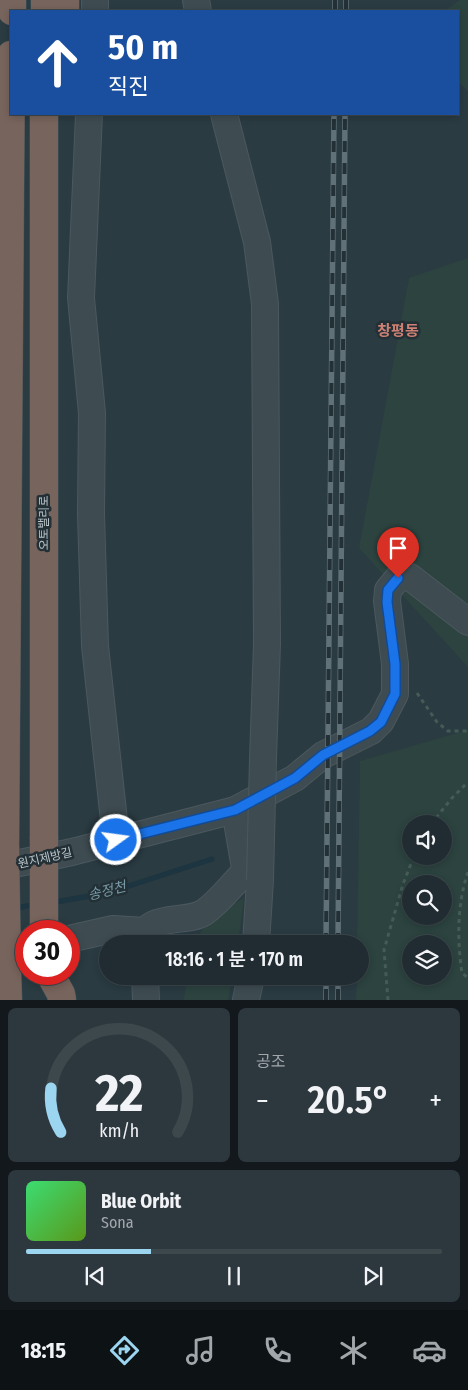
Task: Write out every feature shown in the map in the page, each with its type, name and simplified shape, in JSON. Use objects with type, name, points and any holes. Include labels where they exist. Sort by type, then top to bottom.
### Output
[{"type":"highway","points":[[6,983],[2,856],[10,115]]},
{"type":"highway","name":"오토밸리로","points":[[44,115],[44,920]]},
{"type":"highway","points":[[44,224],[55,115]]},
{"type":"highway","points":[[44,985],[44,1000]]},
{"type":"highway","points":[[56,985],[62,1000]]},
{"type":"street","points":[[88,115],[81,298],[92,413],[91,514],[95,646],[116,840]]},
{"type":"street","points":[[224,115],[257,242],[264,304],[267,644],[263,758],[252,874],[255,935]]},
{"type":"street","name":"원지제방길","points":[[2,856],[116,840],[235,810],[295,778],[323,755],[370,731],[381,722],[395,694],[395,664],[387,596],[388,590],[398,578],[410,577],[468,622]]},
{"type":"street","points":[[235,810],[252,874]]},
{"type":"street","points":[[147,935],[159,922],[202,914],[242,875],[252,874]]},
{"type":"street","points":[[80,936],[113,929],[134,935]]},
{"type":"street","points":[[6,983],[15,967]]},
{"type":"street","points":[[145,985],[146,1000]]},
{"type":"street","points":[[246,1000],[248,985]]},
{"type":"path","points":[[395,664],[406,674],[420,700],[437,722],[448,731],[468,731]]},
{"type":"path","points":[[438,815],[468,782]]},
{"type":"path","points":[[388,1000],[384,950],[410,865]]},
{"type":"path","points":[[468,872],[464,883],[457,940],[462,973],[468,978]]},
{"type":"green space","points":[[460,0],[468,0],[468,91],[459,83],[459,10],[445,10]]},
{"type":"green space","points":[[468,258],[468,667],[359,548],[409,278]]},
{"type":"green space","points":[[468,730],[468,1000],[356,1000],[357,985],[369,985],[369,935],[357,935],[360,761]]},
{"type":"green space","points":[[244,898],[239,935],[199,935],[215,916]]},
{"type":"green space","points":[[186,985],[230,985],[228,1000],[184,1000]]},
{"type":"waterway","name":"송정천","points":[[50,903],[107,893],[212,859]]},
{"type":"waterway","name":"송정천","points":[[13,908],[36,905]]},
{"type":"railway","points":[[335,0],[335,10]]},
{"type":"railway","points":[[346,0],[346,10]]},
{"type":"railway","points":[[326,935],[334,115]]},
{"type":"railway","points":[[338,935],[345,115]]},
{"type":"railway","points":[[326,985],[326,1000]]},
{"type":"railway","points":[[338,985],[338,1000]]},
{"type":"district","name":"창평동","points":[[398,331]]},
{"type":"route","points":[[116,840],[235,810],[295,778],[323,755],[370,731],[381,722],[395,694],[395,664],[387,602],[388,590],[398,578]]}]
